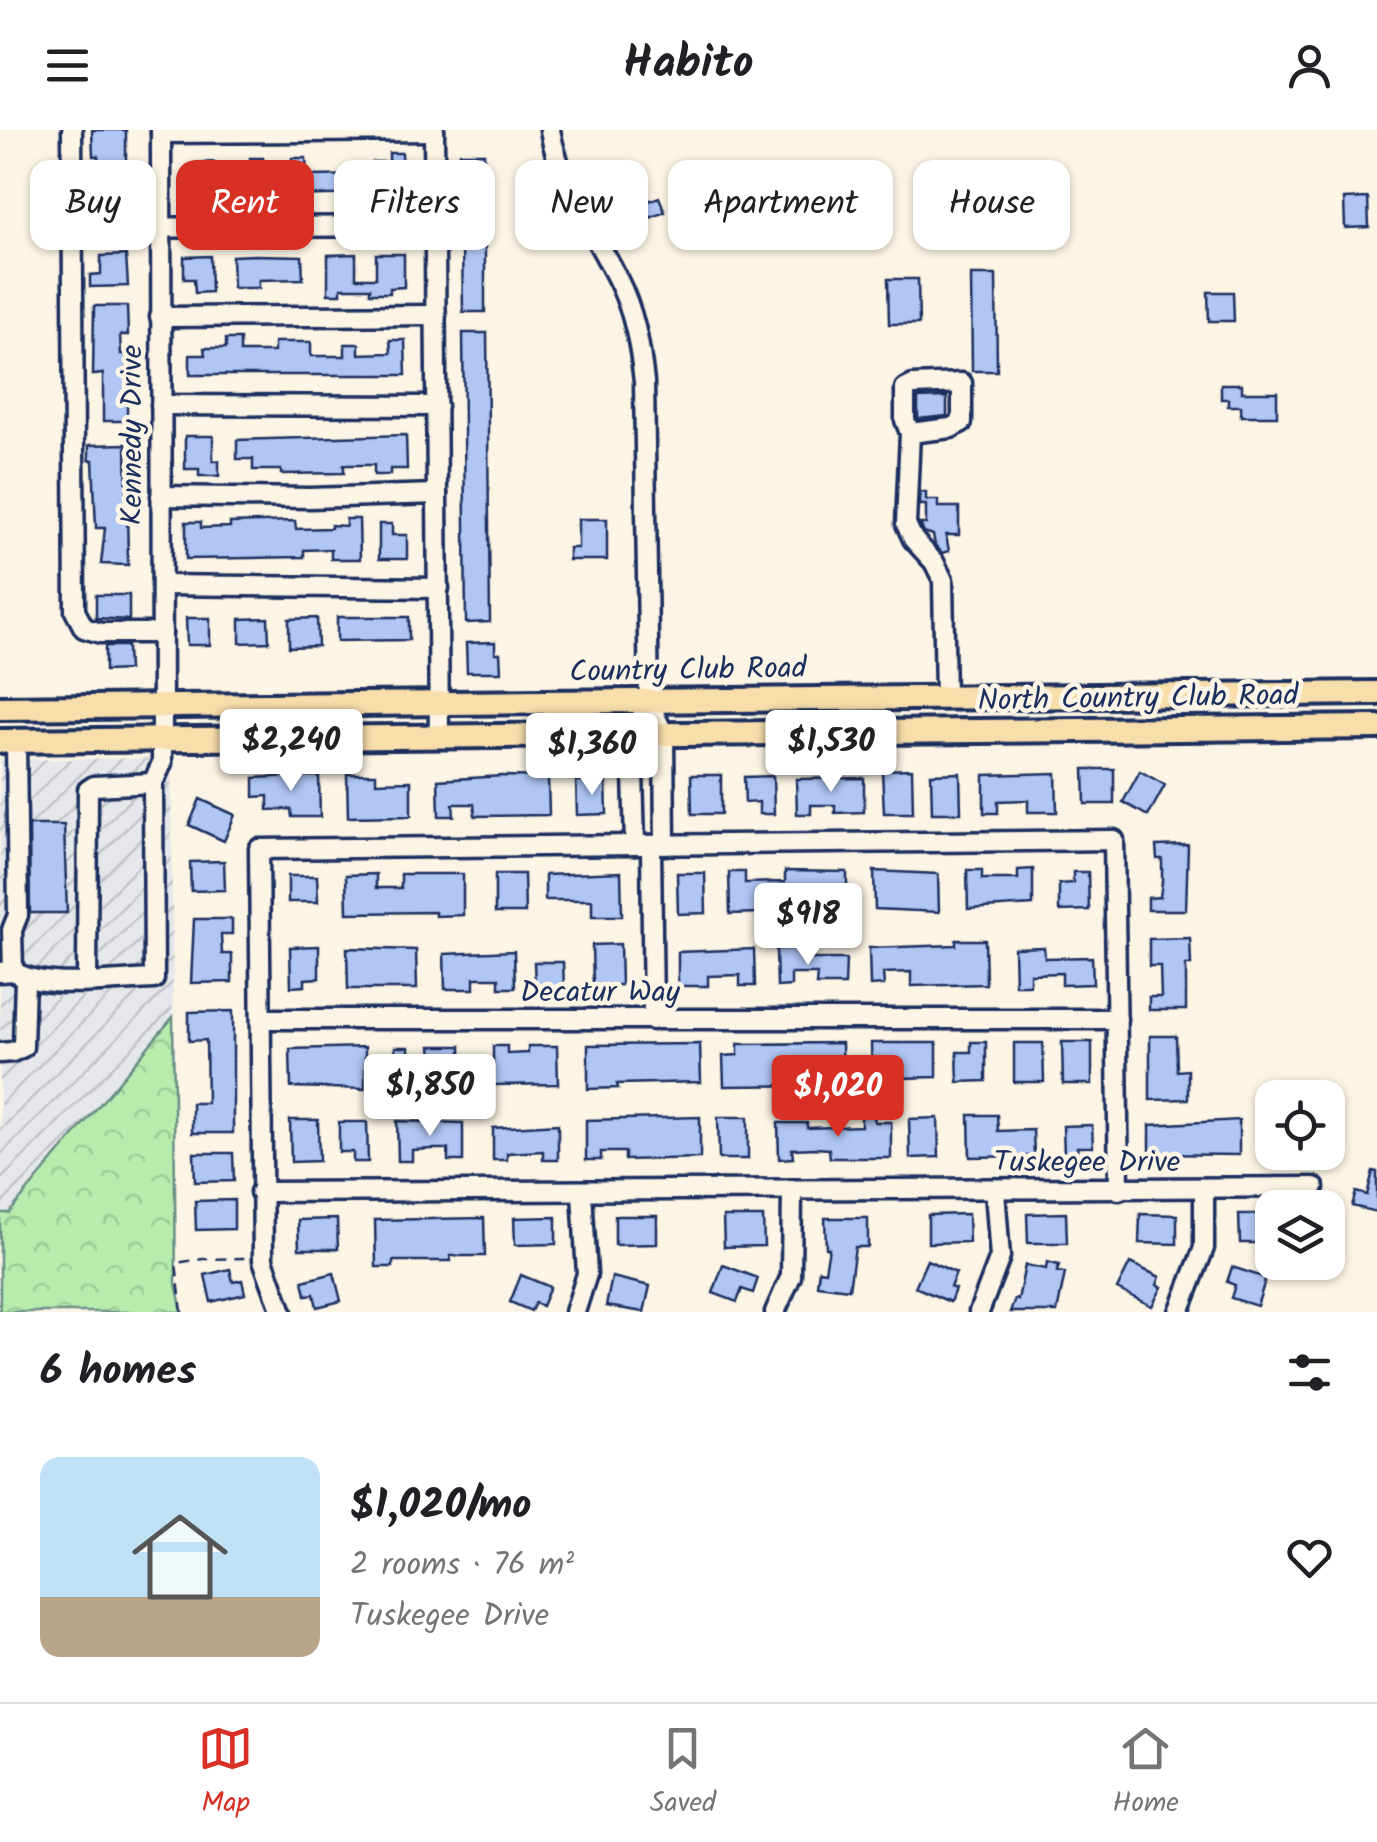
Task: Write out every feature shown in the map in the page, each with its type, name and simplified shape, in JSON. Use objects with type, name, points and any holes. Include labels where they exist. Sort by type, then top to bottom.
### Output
[{"type":"main road","name":"Country Club Road","points":[[0,708],[1377,693]]},
{"type":"main road","points":[[945,698],[946,732]]},
{"type":"main road","name":"North Country Club Road","points":[[8,741],[1377,726]]},
{"type":"street","points":[[72,130],[73,160]]},
{"type":"street","points":[[550,130],[578,207],[617,278],[640,336],[648,702],[664,735],[650,845],[653,1020]]},
{"type":"street","points":[[161,132],[434,131],[435,160]]},
{"type":"street","name":"Kennedy Drive","points":[[87,981],[154,979],[153,783],[162,764],[161,132]]},
{"type":"street","points":[[156,227],[334,226]]},
{"type":"street","points":[[75,250],[75,611],[84,628],[101,633],[162,633]]},
{"type":"street","points":[[436,250],[439,738]]},
{"type":"street","points":[[160,317],[436,314]]},
{"type":"street","points":[[161,406],[437,406]]},
{"type":"street","points":[[910,433],[906,524],[944,580],[945,698]]},
{"type":"street","points":[[162,496],[310,498],[437,494]]},
{"type":"street","points":[[162,585],[439,588]]},
{"type":"street","points":[[648,702],[632,736],[650,845]]},
{"type":"street","points":[[0,1053],[22,1047],[13,974],[12,930],[18,915],[8,804],[8,741]]},
{"type":"street","points":[[13,974],[87,981],[88,790],[94,786],[153,783]]},
{"type":"street","points":[[282,1312],[263,1258],[259,849],[1114,840],[1119,1190]]},
{"type":"street","name":"Decatur Way","points":[[263,1019],[1117,1019]]},
{"type":"street","name":"Tuskegee Drive","points":[[260,1192],[1314,1187]]},
{"type":"street","points":[[1178,1312],[1204,1248],[1204,1190]]},
{"type":"street","points":[[979,1312],[1000,1257],[995,1191]]},
{"type":"street","points":[[575,1312],[586,1274],[582,1192]]},
{"type":"street","points":[[775,1312],[792,1276],[792,1192]]},
{"type":"path","points":[[182,1312],[176,1264],[203,1259],[263,1258]]},
{"type":"shaded area","points":[[171,758],[173,1017],[9,1213],[0,1213],[0,760]]},
{"type":"green space","points":[[173,1017],[176,1283],[182,1312],[0,1312],[0,1213],[9,1213]]},
{"type":"building","points":[[92,130],[126,130],[126,160],[98,160],[98,156],[93,156]]},
{"type":"building","points":[[389,153],[402,153],[402,160],[389,160]]},
{"type":"building","points":[[460,153],[484,153],[484,160],[460,160]]},
{"type":"building","points":[[314,176],[334,176],[334,195],[314,195]]},
{"type":"building","points":[[659,197],[665,212],[648,219],[648,198]]},
{"type":"building","points":[[1368,198],[1369,227],[1345,228],[1344,199]]},
{"type":"building","points":[[462,250],[485,250],[485,312],[463,312]]},
{"type":"building","points":[[356,254],[356,278],[376,278],[376,254],[404,254],[404,287],[390,288],[390,293],[341,288],[341,294],[328,294],[328,255]]},
{"type":"building","points":[[126,255],[128,286],[90,287],[90,275],[101,274],[101,256]]},
{"type":"building","points":[[210,256],[211,292],[195,293],[194,279],[184,279],[184,257]]},
{"type":"building","points":[[232,256],[302,256],[303,279],[259,280],[259,288],[233,288]]},
{"type":"building","points":[[971,275],[996,275],[997,371],[972,371]]},
{"type":"building","points":[[888,279],[918,279],[919,324],[889,324]]},
{"type":"building","points":[[1208,292],[1233,292],[1234,321],[1209,321]]},
{"type":"building","points":[[94,306],[127,306],[128,335],[120,335],[121,354],[127,354],[127,421],[103,421],[103,374],[93,375]]},
{"type":"building","points":[[463,333],[487,333],[490,622],[466,623]]},
{"type":"building","points":[[226,339],[240,339],[240,352],[274,352],[274,342],[311,342],[311,356],[345,356],[345,344],[359,344],[359,354],[391,353],[390,340],[405,340],[406,375],[190,375],[190,355],[205,355],[204,348],[226,348]]},
{"type":"building","points":[[1221,384],[1242,384],[1242,392],[1277,392],[1277,416],[1241,416],[1241,406],[1228,406],[1228,399],[1221,399]]},
{"type":"building","points":[[947,397],[947,416],[918,419],[918,398]]},
{"type":"building","points":[[406,435],[407,469],[390,469],[390,475],[374,475],[374,465],[344,465],[344,473],[281,474],[281,470],[253,470],[253,459],[237,459],[237,440]]},
{"type":"building","points":[[185,436],[213,436],[213,461],[219,461],[219,476],[199,476],[199,469],[185,469]]},
{"type":"building","points":[[126,444],[128,565],[101,564],[105,528],[96,528],[89,445]]},
{"type":"building","points":[[920,492],[926,492],[926,500],[938,500],[938,507],[959,507],[959,535],[946,535],[949,551],[942,553],[933,535],[924,532],[920,524],[926,524],[926,505],[919,505]]},
{"type":"building","points":[[346,519],[359,519],[360,559],[331,559],[331,549],[304,550],[304,557],[186,559],[186,522],[201,522],[201,528],[295,521],[296,529],[346,526]]},
{"type":"building","points":[[578,519],[607,519],[607,560],[569,560],[569,548],[578,548]]},
{"type":"building","points":[[379,524],[392,524],[392,535],[407,535],[407,559],[379,559]]},
{"type":"building","points":[[96,595],[129,595],[129,620],[96,618]]},
{"type":"building","points":[[337,617],[409,617],[409,640],[337,641]]},
{"type":"building","points":[[186,618],[210,618],[210,645],[187,645]]},
{"type":"building","points":[[268,618],[269,642],[240,643],[240,619]]},
{"type":"building","points":[[317,618],[318,646],[289,647],[289,619]]},
{"type":"building","points":[[495,642],[501,672],[467,672],[466,643]]},
{"type":"building","points":[[105,646],[127,646],[128,670],[105,671]]},
{"type":"building","points":[[912,769],[913,813],[884,813],[882,770]]},
{"type":"building","points":[[1084,769],[1114,769],[1114,804],[1085,804]]},
{"type":"building","points":[[1140,771],[1165,785],[1148,816],[1123,802]]},
{"type":"building","points":[[960,773],[961,813],[932,813],[931,774]]},
{"type":"building","points":[[1056,773],[1057,812],[1028,812],[1028,800],[998,801],[998,813],[984,813],[984,775]]},
{"type":"building","points":[[347,774],[376,774],[376,782],[411,781],[411,816],[348,817]]},
{"type":"building","points":[[691,775],[721,775],[721,814],[692,814]]},
{"type":"building","points":[[319,776],[320,817],[292,817],[291,809],[268,810],[268,796],[254,797],[254,778]]},
{"type":"building","points":[[773,776],[774,814],[759,814],[759,802],[745,803],[744,777]]},
{"type":"building","points":[[548,777],[549,815],[475,816],[474,804],[453,804],[454,816],[439,816],[438,780]]},
{"type":"building","points":[[864,778],[864,812],[835,813],[835,805],[811,805],[811,814],[797,814],[796,779]]},
{"type":"building","points":[[606,780],[607,814],[577,815],[576,781]]},
{"type":"building","points":[[200,799],[235,815],[224,841],[189,825]]},
{"type":"building","points":[[29,825],[64,825],[67,913],[30,913]]},
{"type":"building","points":[[1188,845],[1186,910],[1148,910],[1148,898],[1160,897],[1162,882],[1162,859],[1157,859],[1156,846]]},
{"type":"building","points":[[224,861],[225,890],[191,891],[190,862]]},
{"type":"building","points":[[1033,869],[1033,905],[968,909],[967,870],[982,870],[982,879],[1018,879],[1018,870]]},
{"type":"building","points":[[785,871],[847,872],[847,910],[759,910],[730,914],[729,872],[745,872],[745,883],[785,882]]},
{"type":"building","points":[[874,871],[938,874],[939,912],[875,909]]},
{"type":"building","points":[[621,872],[622,916],[592,916],[592,900],[545,900],[545,875]]},
{"type":"building","points":[[1073,872],[1088,872],[1089,910],[1059,911],[1059,884],[1073,883]]},
{"type":"building","points":[[677,873],[705,873],[706,913],[678,914]]},
{"type":"building","points":[[376,874],[376,888],[401,888],[401,874],[463,874],[463,915],[347,913],[346,875]]},
{"type":"building","points":[[495,874],[524,874],[525,913],[495,913]]},
{"type":"building","points":[[288,876],[317,876],[318,902],[288,902]]},
{"type":"building","points":[[194,919],[232,919],[232,934],[221,934],[222,954],[232,954],[232,982],[191,983]]},
{"type":"building","points":[[1190,938],[1186,1010],[1149,1010],[1149,997],[1161,997],[1160,966],[1149,966],[1149,939]]},
{"type":"building","points":[[956,940],[985,940],[986,984],[911,986],[911,972],[883,973],[884,985],[870,986],[869,948],[956,945]]},
{"type":"building","points":[[620,944],[621,985],[593,986],[592,945]]},
{"type":"building","points":[[319,946],[319,978],[305,979],[305,986],[291,987],[290,947]]},
{"type":"building","points":[[1044,947],[1045,958],[1092,957],[1093,984],[1062,985],[1062,973],[1030,974],[1030,985],[1015,985],[1014,948]]},
{"type":"building","points":[[347,948],[416,950],[417,989],[348,989]]},
{"type":"building","points":[[805,948],[806,959],[846,959],[845,985],[816,985],[817,974],[791,974],[791,986],[777,987],[776,949]]},
{"type":"building","points":[[754,949],[755,986],[740,986],[740,975],[708,976],[708,986],[678,986],[678,952]]},
{"type":"building","points":[[514,951],[515,988],[499,988],[499,978],[474,978],[474,989],[445,989],[444,954]]},
{"type":"building","points":[[534,962],[563,962],[564,987],[535,988]]},
{"type":"building","points":[[233,1011],[233,1133],[192,1133],[192,1103],[207,1103],[206,1040],[189,1041],[189,1012]]},
{"type":"building","points":[[1150,1036],[1176,1036],[1177,1071],[1188,1070],[1188,1099],[1150,1100]]},
{"type":"building","points":[[971,1042],[986,1042],[986,1081],[958,1082],[957,1052],[971,1052]]},
{"type":"building","points":[[1062,1042],[1092,1042],[1092,1084],[1063,1084]]},
{"type":"building","points":[[842,1043],[843,1085],[724,1086],[723,1056],[738,1055],[738,1044]]},
{"type":"building","points":[[871,1043],[937,1043],[937,1077],[872,1084]]},
{"type":"building","points":[[1014,1043],[1043,1043],[1044,1082],[1014,1082]]},
{"type":"building","points":[[700,1044],[701,1082],[617,1084],[618,1088],[588,1089],[588,1045]]},
{"type":"building","points":[[431,1046],[461,1046],[462,1084],[395,1085],[395,1047],[409,1047],[409,1057],[432,1057]]},
{"type":"building","points":[[493,1046],[507,1046],[507,1054],[528,1053],[528,1046],[557,1046],[558,1084],[493,1085]]},
{"type":"building","points":[[365,1047],[365,1089],[291,1087],[290,1049]]},
{"type":"building","points":[[969,1115],[997,1115],[998,1131],[1033,1130],[1034,1156],[970,1157]]},
{"type":"building","points":[[861,1116],[874,1116],[875,1122],[891,1122],[891,1158],[830,1158],[829,1149],[815,1148],[792,1149],[793,1158],[779,1159],[778,1123],[807,1123],[807,1128],[861,1126]]},
{"type":"building","points":[[700,1117],[700,1158],[625,1160],[625,1152],[601,1152],[601,1160],[586,1160],[586,1120]]},
{"type":"building","points":[[718,1117],[748,1117],[748,1159],[719,1159]]},
{"type":"building","points":[[938,1118],[939,1157],[910,1158],[909,1119]]},
{"type":"building","points":[[290,1120],[318,1120],[319,1161],[291,1162]]},
{"type":"building","points":[[1239,1120],[1239,1155],[1150,1154],[1150,1125]]},
{"type":"building","points":[[397,1121],[463,1123],[463,1161],[448,1161],[448,1149],[433,1149],[412,1150],[412,1161],[398,1161]]},
{"type":"building","points":[[339,1122],[367,1122],[368,1162],[353,1162],[353,1152],[339,1152]]},
{"type":"building","points":[[558,1124],[558,1160],[543,1160],[543,1151],[507,1153],[507,1160],[493,1160],[493,1128]]},
{"type":"building","points":[[1092,1125],[1093,1147],[1077,1147],[1078,1156],[1064,1156],[1063,1126]]},
{"type":"building","points":[[194,1153],[233,1153],[234,1181],[195,1182]]},
{"type":"building","points":[[1373,1171],[1377,1172],[1377,1212],[1352,1206],[1356,1192],[1367,1195]]},
{"type":"building","points":[[234,1200],[234,1229],[196,1230],[195,1201]]},
{"type":"building","points":[[1066,1213],[1067,1243],[1028,1243],[1027,1214]]},
{"type":"building","points":[[968,1214],[969,1242],[928,1243],[928,1215]]},
{"type":"building","points":[[1140,1214],[1177,1215],[1177,1244],[1139,1243]]},
{"type":"building","points":[[1239,1214],[1255,1214],[1255,1243],[1240,1243]]},
{"type":"building","points":[[615,1216],[657,1216],[657,1244],[615,1245]]},
{"type":"building","points":[[556,1217],[556,1244],[515,1245],[514,1218]]},
{"type":"building","points":[[723,1217],[763,1217],[764,1246],[724,1247]]},
{"type":"building","points":[[484,1218],[485,1256],[450,1256],[451,1261],[393,1261],[393,1267],[376,1267],[375,1220]]},
{"type":"building","points":[[825,1218],[868,1218],[868,1247],[855,1247],[849,1289],[817,1285],[819,1270],[825,1271],[829,1248]]},
{"type":"building","points":[[337,1219],[338,1249],[299,1249],[298,1220]]},
{"type":"building","points":[[927,1260],[956,1273],[950,1287],[955,1289],[950,1302],[915,1287]]},
{"type":"building","points":[[1047,1262],[1059,1265],[1057,1272],[1065,1273],[1057,1312],[1010,1312],[1015,1299],[1018,1300],[1025,1265],[1046,1269]]},
{"type":"building","points":[[1130,1263],[1160,1277],[1157,1285],[1162,1287],[1152,1306],[1117,1289]]},
{"type":"building","points":[[723,1265],[758,1278],[753,1293],[742,1289],[737,1302],[713,1293]]},
{"type":"building","points":[[1232,1267],[1255,1274],[1255,1280],[1265,1280],[1257,1306],[1231,1298],[1235,1285],[1227,1282]]},
{"type":"building","points":[[230,1269],[233,1282],[242,1280],[245,1294],[211,1302],[205,1275]]},
{"type":"building","points":[[334,1273],[341,1301],[317,1307],[314,1294],[306,1295],[303,1281]]},
{"type":"building","points":[[521,1275],[550,1287],[542,1306],[535,1303],[531,1311],[510,1302]]},
{"type":"building","points":[[612,1277],[650,1286],[644,1312],[606,1306]]}]
